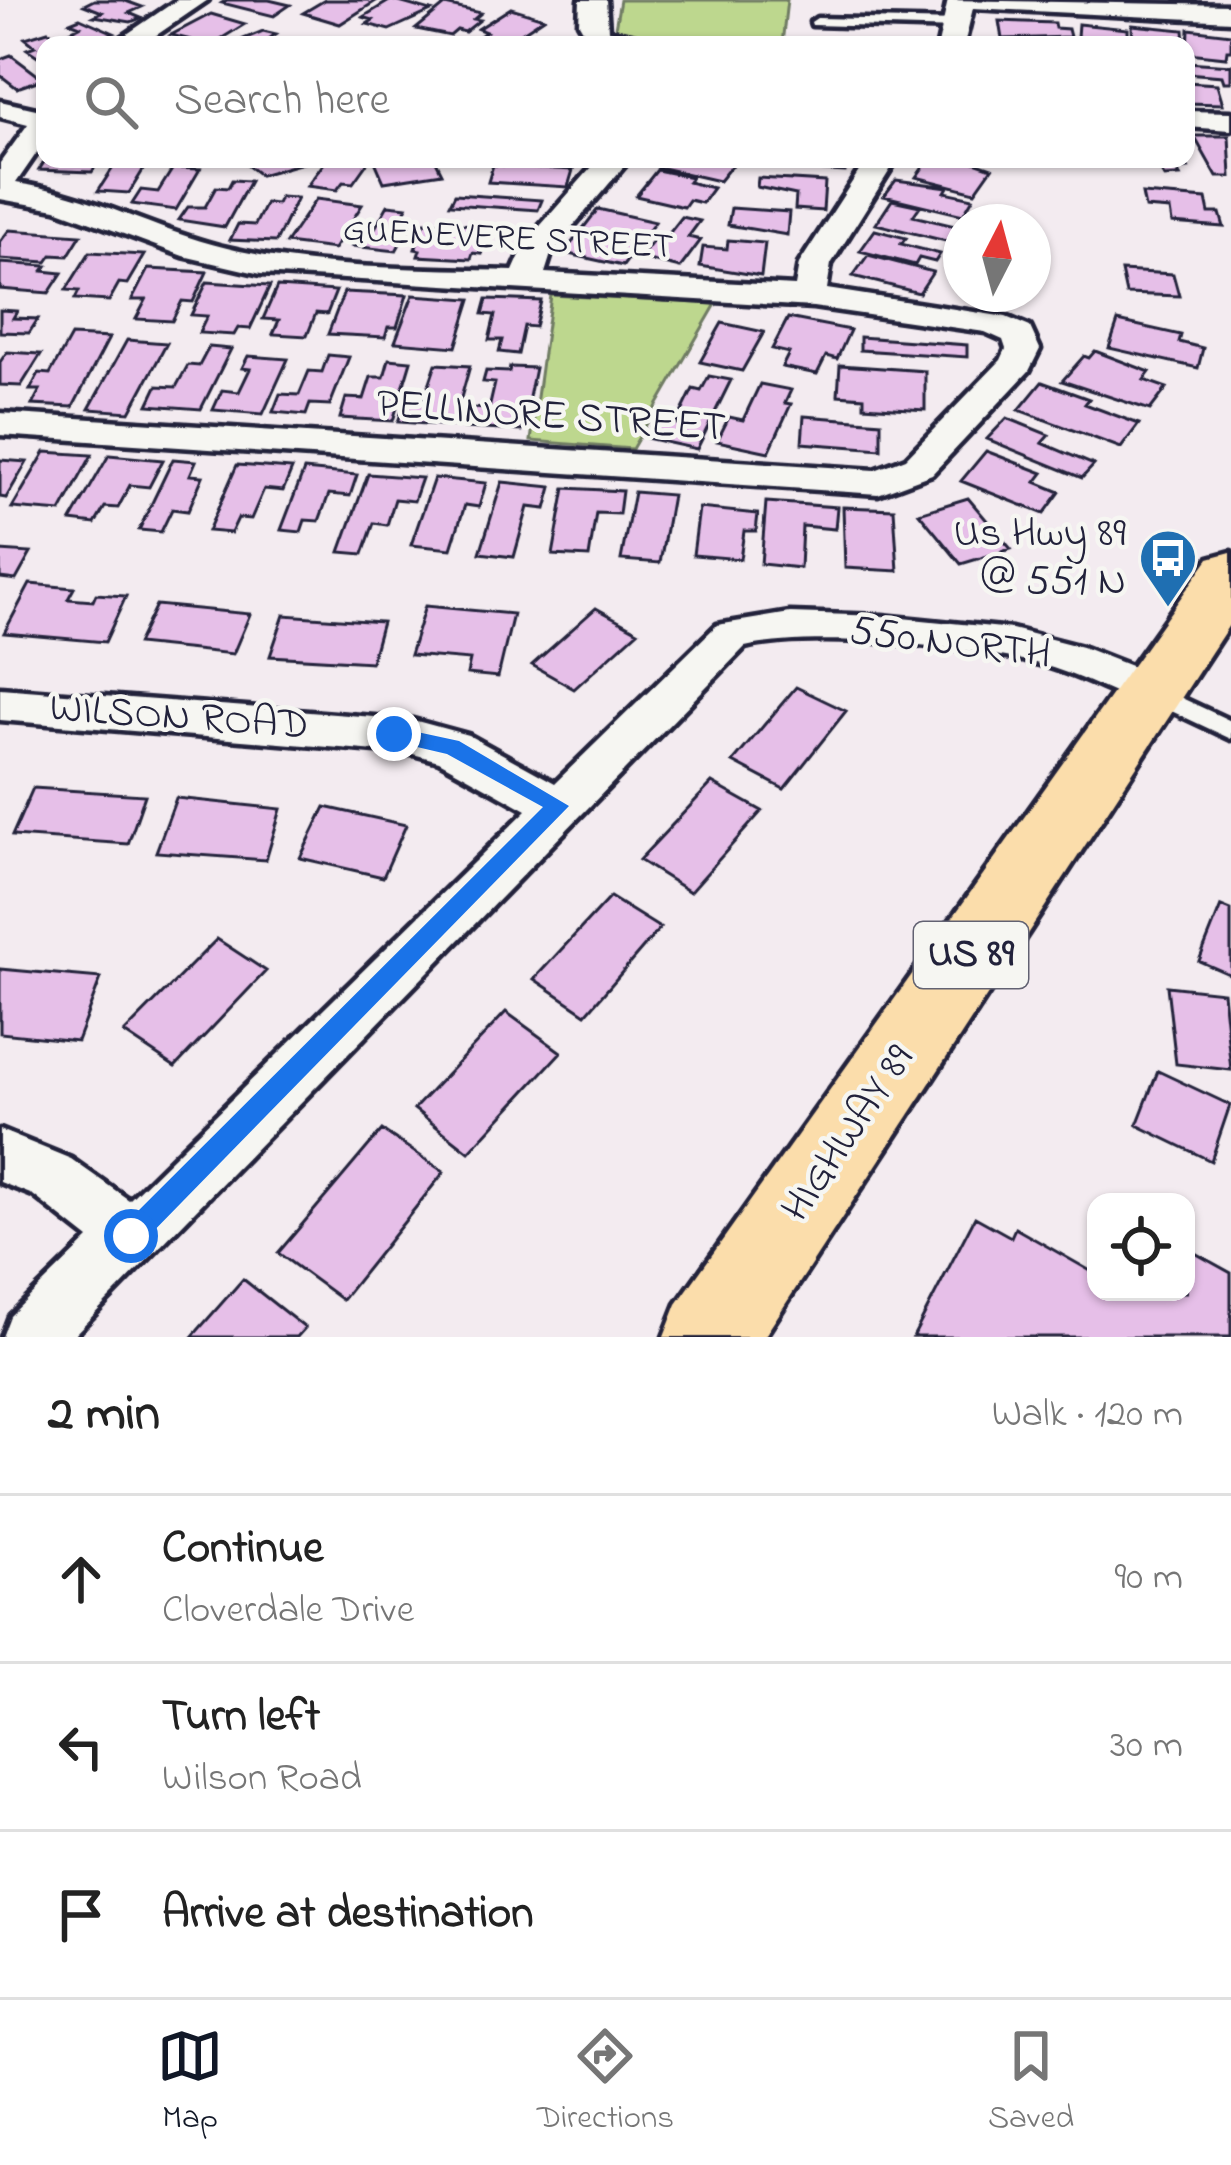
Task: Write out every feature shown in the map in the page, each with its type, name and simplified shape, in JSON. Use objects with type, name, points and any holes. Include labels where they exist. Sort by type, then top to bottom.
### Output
[{"type":"main road","name":"HIGHWAY 89","points":[[710,1337],[1231,573]]},
{"type":"street","points":[[138,36],[195,0]]},
{"type":"street","points":[[592,0],[588,21],[600,36]]},
{"type":"street","points":[[958,18],[1231,13]]},
{"type":"street","points":[[0,109],[36,117]]},
{"type":"street","points":[[1195,119],[1231,121]]},
{"type":"street","points":[[0,187],[36,133]]},
{"type":"street","points":[[526,280],[537,249],[607,168]]},
{"type":"street","points":[[809,298],[815,264],[876,168]]},
{"type":"street","name":"GUENEVERE STREET","points":[[0,187],[49,196],[241,262],[809,298],[980,321],[1018,334]]},
{"type":"street","name":"PELLINORE STREET","points":[[0,424],[878,482],[919,466],[1017,364],[1023,349],[1018,334]]},
{"type":"street","name":"550 NORTH","points":[[558,806],[713,649],[744,630],[794,626],[1010,644],[1072,660],[1151,691]]},
{"type":"street","name":"WILSON ROAD","points":[[0,704],[434,741],[558,806]]},
{"type":"street","points":[[31,1337],[558,806]]},
{"type":"street","points":[[0,1156],[52,1178],[131,1236]]},
{"type":"lane","points":[[817,22],[958,18]]},
{"type":"lane","points":[[1151,691],[1231,731]]},
{"type":"green space","points":[[620,0],[787,0],[783,36],[632,36],[615,28]]},
{"type":"green space","points":[[551,295],[716,304],[632,449],[531,441]]},
{"type":"building","points":[[94,0],[123,0],[142,7],[129,13],[141,18],[131,22],[94,16],[102,12],[84,5]]},
{"type":"building","points":[[325,0],[376,1],[340,24],[303,13]]},
{"type":"building","points":[[391,0],[431,11],[389,30],[367,24],[373,20],[363,17]]},
{"type":"building","points":[[222,3],[290,5],[274,16]]},
{"type":"building","points":[[445,5],[481,13],[474,19],[480,20],[450,36],[416,29]]},
{"type":"building","points":[[511,8],[544,18],[517,36],[480,36],[486,32],[478,29]]},
{"type":"building","points":[[211,14],[245,24],[226,36],[171,35]]},
{"type":"building","points":[[80,18],[114,33],[82,36],[72,30],[80,26],[70,22]]},
{"type":"building","points":[[999,21],[1054,23],[1055,28],[1068,29],[1070,36],[1002,36]]},
{"type":"building","points":[[1078,24],[1128,29],[1128,36],[1077,36]]},
{"type":"building","points":[[1132,25],[1184,30],[1184,36],[1133,36]]},
{"type":"building","points":[[1189,29],[1231,34],[1231,50],[1226,57],[1195,54],[1195,36],[1189,36]]},
{"type":"building","points":[[48,31],[56,36],[36,36],[36,55],[27,49],[35,46],[25,38]]},
{"type":"building","points":[[11,55],[36,74],[36,81],[17,88],[0,75],[0,59]]},
{"type":"building","points":[[1195,63],[1231,65],[1231,82],[1224,82],[1222,76],[1195,74]]},
{"type":"building","points":[[1195,83],[1217,84],[1223,104],[1195,103]]},
{"type":"building","points":[[1195,136],[1229,136],[1231,177],[1217,177]]},
{"type":"building","points":[[40,168],[94,168],[92,172]]},
{"type":"building","points":[[113,168],[144,168],[129,193],[98,191]]},
{"type":"building","points":[[173,168],[200,169],[176,210],[132,204],[141,190],[158,192]]},
{"type":"building","points":[[251,168],[285,168],[260,175]]},
{"type":"building","points":[[320,168],[364,168],[353,183],[343,182],[337,190],[307,186]]},
{"type":"building","points":[[378,168],[440,168],[442,173],[384,182]]},
{"type":"building","points":[[492,168],[573,170],[568,187],[488,182]]},
{"type":"building","points":[[662,168],[730,168],[719,181]]},
{"type":"building","points":[[796,168],[845,168],[845,172]]},
{"type":"building","points":[[922,168],[992,168],[975,192],[916,177]]},
{"type":"building","points":[[1159,168],[1188,168],[1176,169],[1180,176],[1164,177]]},
{"type":"building","points":[[657,170],[691,177],[688,182],[713,188],[702,203],[689,200],[684,207],[636,196]]},
{"type":"building","points":[[758,178],[825,182],[823,211],[795,209],[796,195],[757,187]]},
{"type":"building","points":[[232,180],[250,181],[225,227],[179,220],[188,207],[205,207],[216,187],[228,188]]},
{"type":"building","points":[[896,180],[948,187],[945,192],[973,198],[969,204],[943,204],[943,210],[884,196]]},
{"type":"building","points":[[455,194],[542,200],[538,210],[450,204]]},
{"type":"building","points":[[1142,194],[1206,199],[1209,213],[1220,213],[1224,227],[1172,223],[1170,210],[1145,208]]},
{"type":"building","points":[[280,197],[297,198],[276,242],[230,240],[238,224],[255,225],[266,203],[277,204]]},
{"type":"building","points":[[316,199],[362,205],[334,249],[286,243]]},
{"type":"building","points":[[892,200],[920,206],[913,216],[943,223],[943,240],[876,224]]},
{"type":"building","points":[[388,205],[407,207],[399,221],[412,222],[396,251],[352,246],[363,227],[375,228]]},
{"type":"building","points":[[731,208],[789,212],[787,235],[728,225]]},
{"type":"building","points":[[598,209],[655,222],[623,266],[564,253]]},
{"type":"building","points":[[682,217],[700,221],[688,237],[701,240],[680,268],[640,258],[656,237],[664,240]]},
{"type":"building","points":[[425,222],[490,226],[482,254],[473,253],[471,259],[418,256],[420,250],[415,249]]},
{"type":"building","points":[[9,230],[81,235],[68,256],[52,255],[47,262],[0,259],[0,242]]},
{"type":"building","points":[[875,230],[906,238],[901,244],[940,254],[935,262],[919,258],[915,265],[860,251]]},
{"type":"building","points":[[728,240],[765,243],[761,276],[700,266],[703,247],[727,249]]},
{"type":"building","points":[[90,252],[144,255],[127,284],[119,283],[109,301],[75,299],[79,291],[66,290]]},
{"type":"building","points":[[868,255],[933,272],[919,293],[853,276]]},
{"type":"building","points":[[0,263],[47,266],[43,271],[62,273],[49,293],[0,289]]},
{"type":"building","points":[[148,269],[207,272],[193,302],[182,301],[172,321],[136,319],[146,300],[132,300]]},
{"type":"building","points":[[1121,271],[1173,274],[1179,296],[1126,294]]},
{"type":"building","points":[[207,282],[270,286],[250,329],[238,328],[234,335],[199,333],[207,316],[191,315]]},
{"type":"building","points":[[277,287],[336,291],[327,314],[316,313],[307,336],[273,334],[279,320],[263,319]]},
{"type":"building","points":[[344,292],[407,295],[397,327],[388,327],[385,337],[328,334]]},
{"type":"building","points":[[413,295],[471,299],[456,347],[395,342]]},
{"type":"building","points":[[487,299],[541,301],[535,327],[524,326],[518,354],[499,352],[502,340],[489,340],[495,315],[483,314]]},
{"type":"building","points":[[0,310],[17,311],[13,318],[38,319],[29,333],[0,332]]},
{"type":"building","points":[[788,318],[850,330],[837,359],[826,356],[817,374],[782,367],[789,353],[772,349]]},
{"type":"building","points":[[1118,321],[1181,335],[1179,342],[1203,348],[1198,368],[1109,348]]},
{"type":"building","points":[[722,323],[764,332],[742,371],[700,362]]},
{"type":"building","points":[[71,336],[109,338],[73,407],[32,405],[40,390],[30,390],[39,373],[50,374]]},
{"type":"building","points":[[860,337],[967,345],[967,357],[860,350]]},
{"type":"building","points":[[127,340],[167,343],[130,412],[89,409]]},
{"type":"building","points":[[209,347],[231,349],[201,409],[148,405],[157,386],[176,387],[188,365],[199,366]]},
{"type":"building","points":[[1095,351],[1150,372],[1144,380],[1167,388],[1150,410],[1062,381],[1084,356],[1089,358]]},
{"type":"building","points":[[7,352],[41,354],[21,386],[0,385],[0,362]]},
{"type":"building","points":[[328,355],[349,357],[330,405],[310,404],[306,415],[273,412],[280,394],[299,395],[309,371],[322,372]]},
{"type":"building","points":[[248,356],[288,359],[263,414],[213,410],[222,390],[239,392],[250,369],[242,368]]},
{"type":"building","points":[[389,359],[411,361],[393,421],[340,418],[346,398],[364,399],[371,377],[384,377]]},
{"type":"building","points":[[436,364],[470,366],[453,426],[398,422],[406,399],[424,400]]},
{"type":"building","points":[[840,365],[925,371],[925,410],[864,406],[864,397],[838,395]]},
{"type":"building","points":[[510,367],[535,368],[522,431],[465,428],[470,408],[489,409],[495,383],[483,382],[486,371],[509,372]]},
{"type":"building","points":[[709,376],[731,380],[697,449],[646,438],[655,420],[676,424],[693,389],[701,391]]},
{"type":"building","points":[[1042,382],[1139,424],[1121,448],[1019,410]]},
{"type":"building","points":[[760,384],[791,390],[785,403],[791,404],[769,452],[717,441],[729,417],[743,420]]},
{"type":"building","points":[[804,416],[881,422],[881,449],[802,443]]},
{"type":"building","points":[[1007,418],[1049,435],[1042,443],[1094,465],[1082,478],[987,439]]},
{"type":"building","points":[[986,451],[1043,473],[1036,482],[1060,492],[1044,514],[961,481]]},
{"type":"building","points":[[45,452],[92,455],[61,512],[12,508]]},
{"type":"building","points":[[109,455],[163,460],[149,487],[130,485],[118,508],[105,507],[95,524],[71,521]]},
{"type":"building","points":[[173,459],[196,461],[190,475],[203,476],[188,511],[172,509],[161,532],[139,530]]},
{"type":"building","points":[[0,460],[27,462],[6,498],[0,497]]},
{"type":"building","points":[[237,465],[292,469],[283,491],[264,489],[251,519],[238,518],[231,533],[208,531]]},
{"type":"building","points":[[304,470],[357,475],[350,496],[329,494],[319,521],[305,520],[301,532],[281,530]]},
{"type":"building","points":[[368,474],[422,478],[414,501],[395,499],[387,525],[374,523],[363,554],[340,552]]},
{"type":"building","points":[[434,478],[486,483],[479,507],[465,505],[451,549],[411,545]]},
{"type":"building","points":[[502,482],[552,487],[546,509],[528,507],[514,557],[480,553]]},
{"type":"building","points":[[565,488],[622,491],[619,514],[596,513],[589,557],[553,555]]},
{"type":"building","points":[[634,492],[672,495],[660,563],[621,560]]},
{"type":"building","points":[[968,498],[1011,549],[961,564],[919,513]]},
{"type":"building","points":[[766,502],[837,507],[835,529],[802,526],[800,568],[761,564]]},
{"type":"building","points":[[843,507],[894,509],[898,571],[845,568]]},
{"type":"building","points":[[699,508],[758,514],[756,531],[744,531],[740,559],[693,555]]},
{"type":"building","points":[[0,551],[31,553],[16,580],[0,578]]},
{"type":"building","points":[[30,584],[74,588],[68,599],[126,596],[105,642],[4,633]]},
{"type":"building","points":[[156,605],[250,614],[233,654],[137,644]]},
{"type":"building","points":[[425,606],[513,614],[498,677],[467,674],[470,660],[410,655]]},
{"type":"building","points":[[596,608],[638,631],[574,689],[532,665]]},
{"type":"building","points":[[284,615],[382,622],[371,662],[270,656]]},
{"type":"building","points":[[796,687],[846,711],[784,789],[733,762]]},
{"type":"building","points":[[712,783],[762,811],[690,892],[639,860]]},
{"type":"building","points":[[33,788],[145,795],[128,844],[12,836]]},
{"type":"building","points":[[176,798],[281,809],[266,860],[156,852]]},
{"type":"building","points":[[325,807],[406,825],[383,877],[300,858]]},
{"type":"building","points":[[610,897],[660,928],[586,1014],[534,979]]},
{"type":"building","points":[[1221,906],[1231,910],[1231,975],[1199,961]]},
{"type":"building","points":[[217,939],[266,971],[175,1067],[124,1033]]},
{"type":"building","points":[[0,969],[101,978],[77,1041],[0,1033]]},
{"type":"building","points":[[1167,986],[1223,992],[1231,1070],[1176,1064]]},
{"type":"building","points":[[506,1012],[561,1052],[469,1152],[414,1109]]},
{"type":"building","points":[[1158,1071],[1230,1105],[1211,1161],[1137,1125]]},
{"type":"building","points":[[382,1130],[444,1172],[342,1300],[278,1253]]},
{"type":"building","points":[[975,1217],[1011,1237],[1015,1228],[1087,1269],[1087,1301],[1195,1301],[1195,1253],[1231,1273],[1231,1337],[913,1337]]},
{"type":"building","points":[[243,1279],[305,1328],[297,1337],[192,1337]]},
{"type":"place","name":"Us Hwy 89 @ 551 N","points":[[1168,609]]},
{"type":"route","points":[[131,1236],[558,806],[452,747],[394,734]]}]
